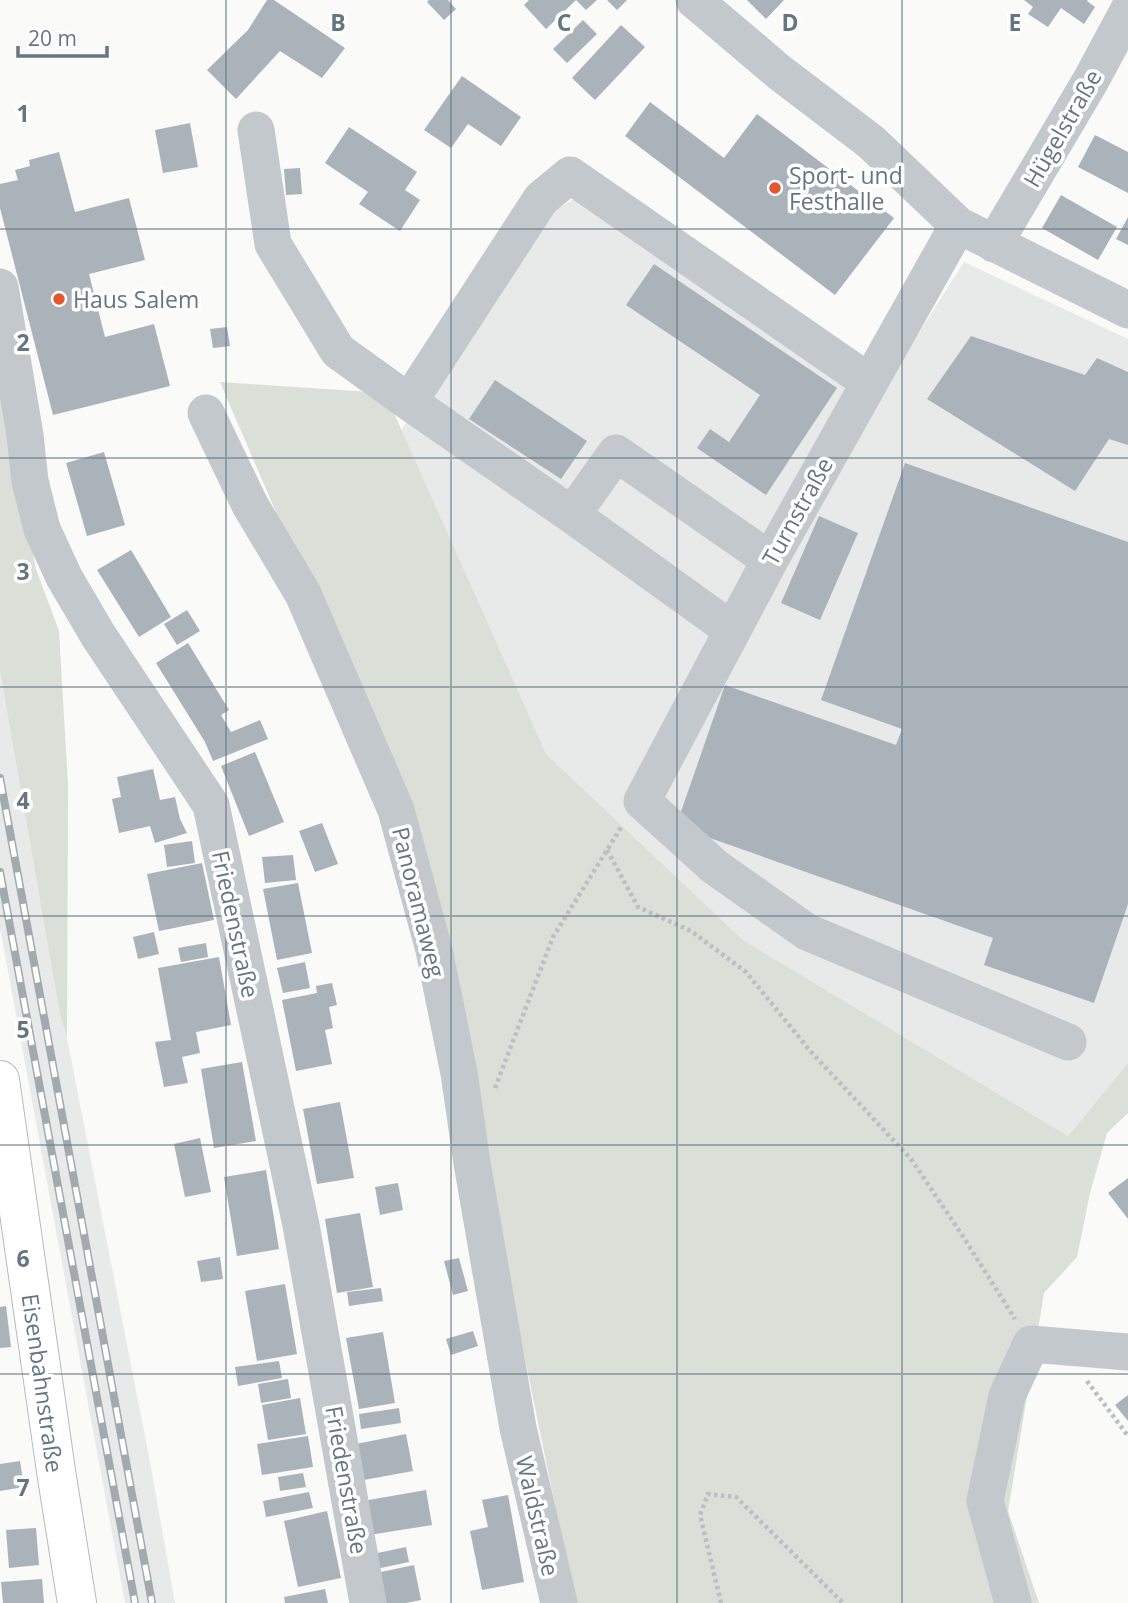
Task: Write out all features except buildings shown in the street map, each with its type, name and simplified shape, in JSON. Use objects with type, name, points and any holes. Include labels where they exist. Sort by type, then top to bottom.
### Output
[{"type":"main road","name":"Eisenbahnstraße","points":[[0,1080],[55,1471],[77,1603]]},
{"type":"street","points":[[694,0],[779,72],[871,142],[958,225],[1128,310]]},
{"type":"street","name":"Hügelstraße","points":[[994,244],[1091,80],[1128,11]]},
{"type":"street","points":[[256,130],[273,244],[338,351],[732,630]]},
{"type":"street","points":[[409,402],[541,199],[570,175],[869,382]]},
{"type":"street","name":"Turnstraße","points":[[642,801],[770,560],[958,225]]},
{"type":"street","name":"Friedenstraße","points":[[0,287],[30,481],[42,528],[64,577],[98,635],[211,805],[301,1225],[369,1603]]},
{"type":"street","name":"Panoramaweg","points":[[206,413],[250,505],[303,594],[396,810],[434,950],[459,1073],[518,1428]]},
{"type":"street","points":[[572,515],[616,453],[770,560]]},
{"type":"street","points":[[642,801],[715,867],[807,932],[1068,1042]]},
{"type":"street","points":[[1013,1603],[985,1501],[1007,1396],[1031,1344],[1128,1352]]},
{"type":"street","name":"Waldstraße","points":[[518,1428],[559,1603]]},
{"type":"path","points":[[494,1091],[553,937],[634,806],[642,801]]},
{"type":"path","points":[[607,850],[638,908],[691,931],[746,972],[811,1052],[911,1159],[1031,1344]]},
{"type":"path","points":[[1081,1349],[1087,1382],[1128,1436]]},
{"type":"path","points":[[720,1603],[700,1515],[708,1494],[736,1497],[843,1603]]},
{"type":"shaded area","points":[[574,199],[875,402],[964,262],[1128,339],[1128,1063],[1068,1136],[743,940],[546,754],[400,432],[547,215]]},
{"type":"shaded area","points":[[220,382],[385,393],[546,754],[743,940],[1068,1136],[1128,1063],[1128,1113],[1107,1133],[1090,1193],[1077,1257],[1044,1293],[1008,1511],[1039,1603],[575,1603],[462,1051],[398,796]]},
{"type":"shaded area","points":[[0,389],[36,569],[59,631],[68,785],[67,1038],[60,1015],[0,671]]},
{"type":"shaded area","points":[[0,671],[60,1015],[67,1038],[150,1462],[175,1603],[125,1603],[0,928]]},
{"type":"railway","points":[[0,778],[152,1603]]},
{"type":"railway","points":[[0,872],[135,1603]]},
{"type":"place","name":"Sport- und Festhalle","points":[[775,188]]},
{"type":"place","name":"Haus Salem","points":[[59,299]]}]
